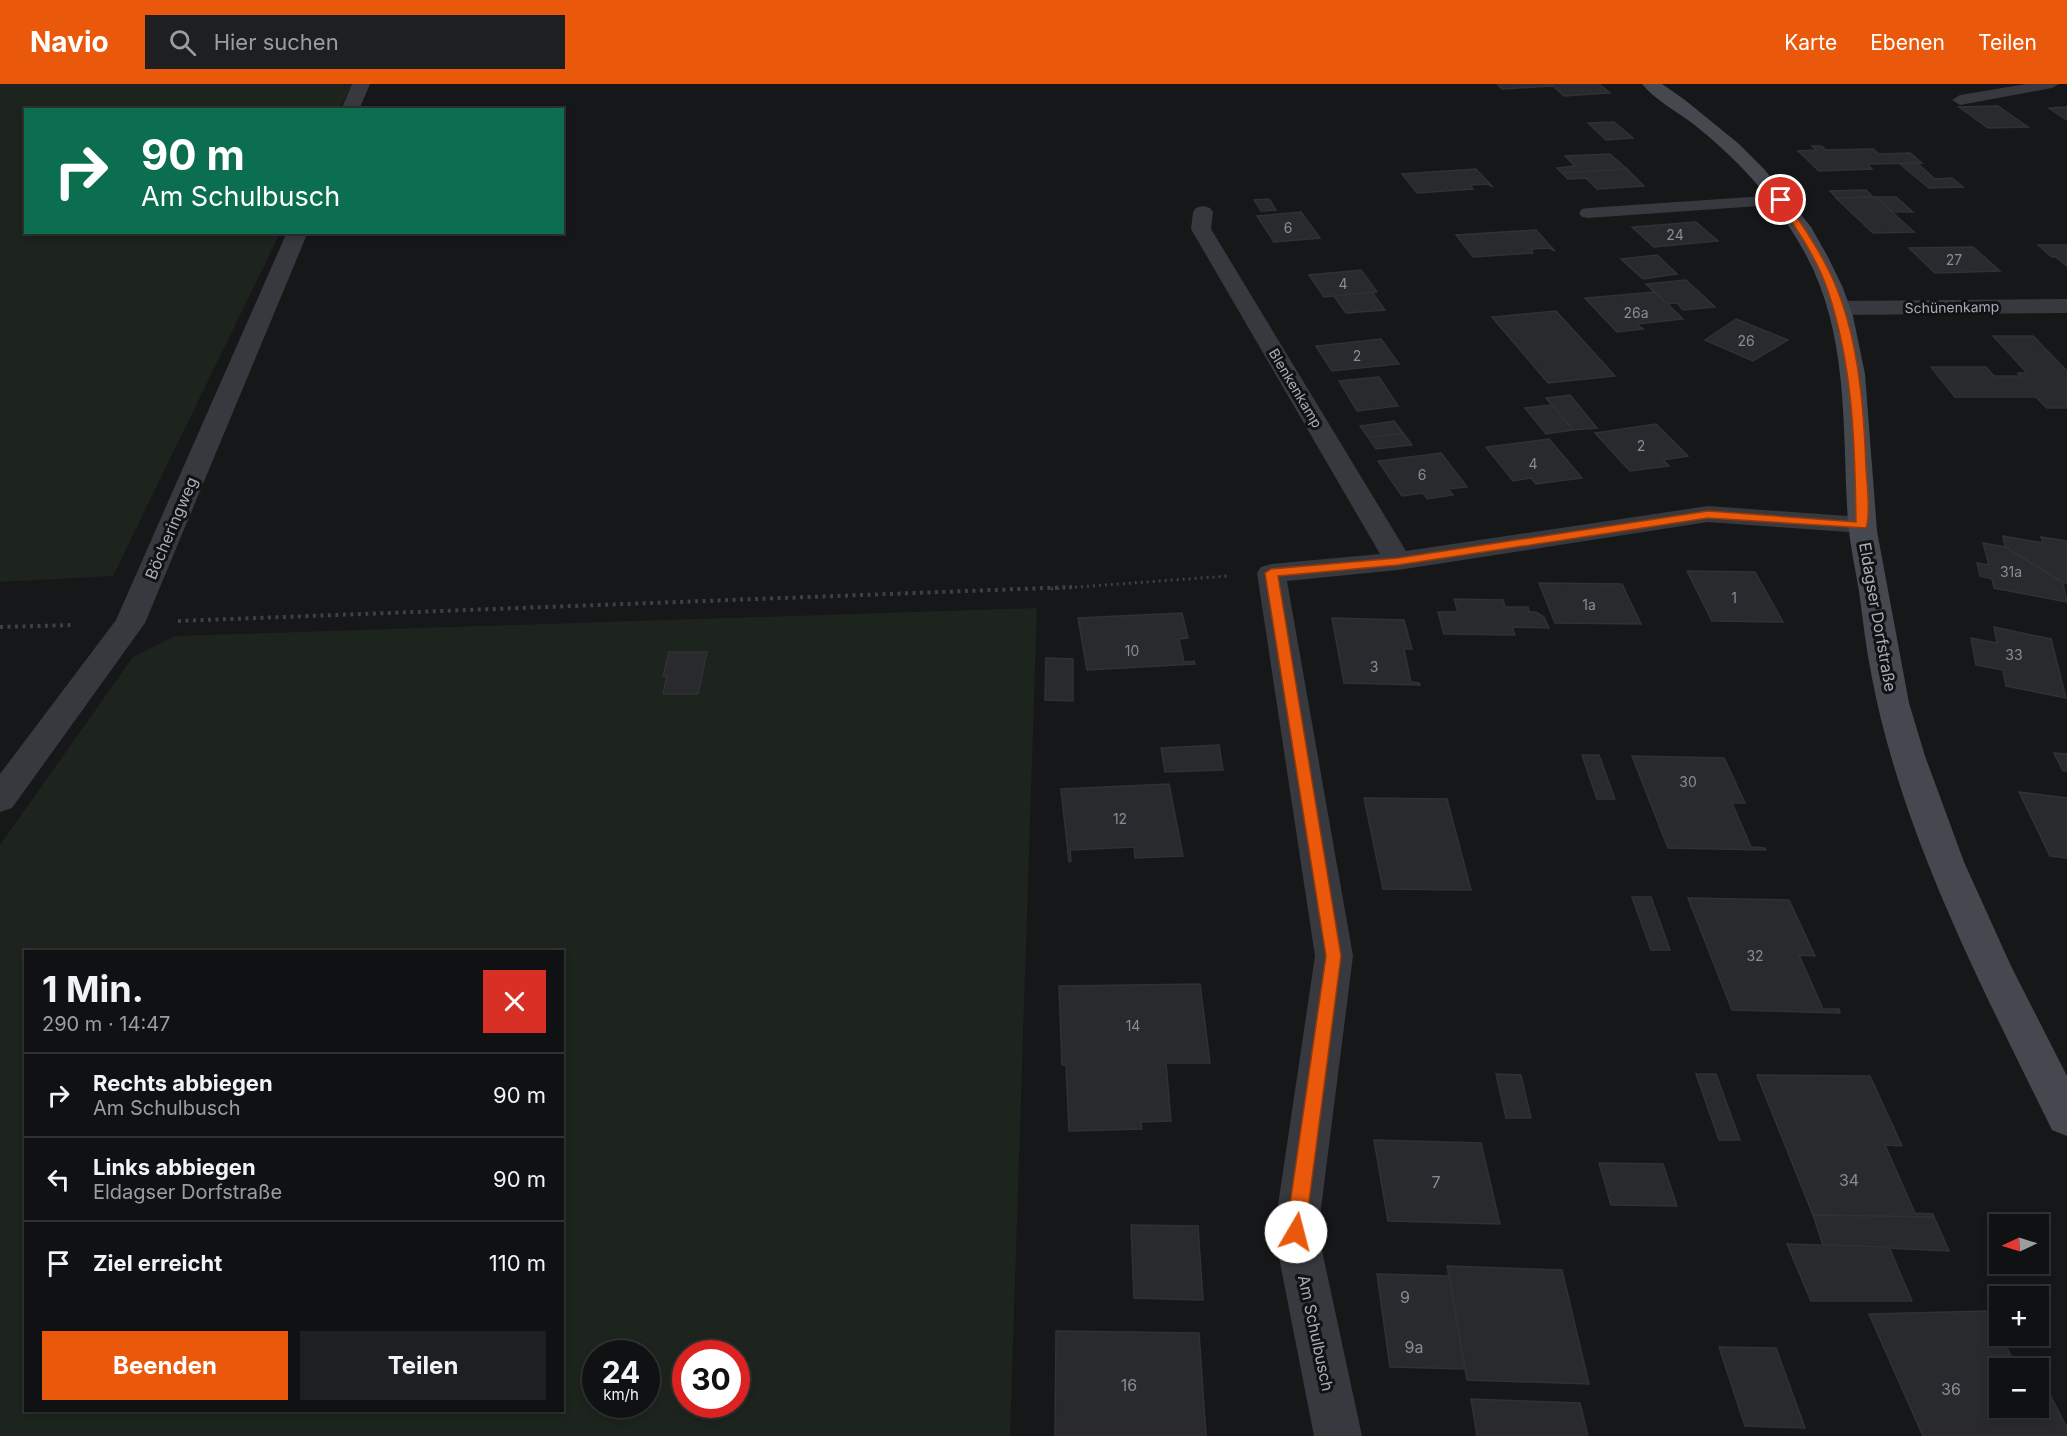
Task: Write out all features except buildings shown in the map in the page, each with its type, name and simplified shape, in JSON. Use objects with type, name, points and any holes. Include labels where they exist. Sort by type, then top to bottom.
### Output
[{"type":"street","points":[[351,108],[361,84]]},
{"type":"street","name":"Eldagser Dorfstraße","points":[[1652,84],[1676,100],[1721,139],[1781,200],[1803,232],[1832,289],[1855,386],[1860,449],[1862,525],[1893,702],[1936,834],[1978,934],[2067,1117]]},
{"type":"street","name":"Blenkenkamp","points":[[1203,212],[1201,229],[1398,561]]},
{"type":"street","name":"Böcheringweg","points":[[0,799],[130,623],[297,234]]},
{"type":"street","name":"Schünenkamp","points":[[1838,308],[2067,306]]},
{"type":"street","points":[[1271,573],[1398,561],[1708,514],[1862,525]]},
{"type":"street","name":"Am Schulbusch","points":[[1271,573],[1334,956],[1296,1232],[1338,1436]]},
{"type":"lane","points":[[1960,100],[2052,84]]},
{"type":"lane","points":[[1588,213],[1781,200]]},
{"type":"path","points":[[0,627],[1044,589],[1271,573]]},
{"type":"shaded area","points":[[0,84],[352,84],[340,108],[24,108],[24,234],[280,234],[113,576],[0,582]]},
{"type":"shaded area","points":[[1037,608],[1010,1436],[0,1436],[0,845],[133,657],[175,636]]},
{"type":"route","points":[[1296,1232],[1334,956],[1271,573],[1398,561],[1708,514],[1862,525],[1860,449],[1855,386],[1844,330],[1824,271],[1803,232],[1781,200]]}]
